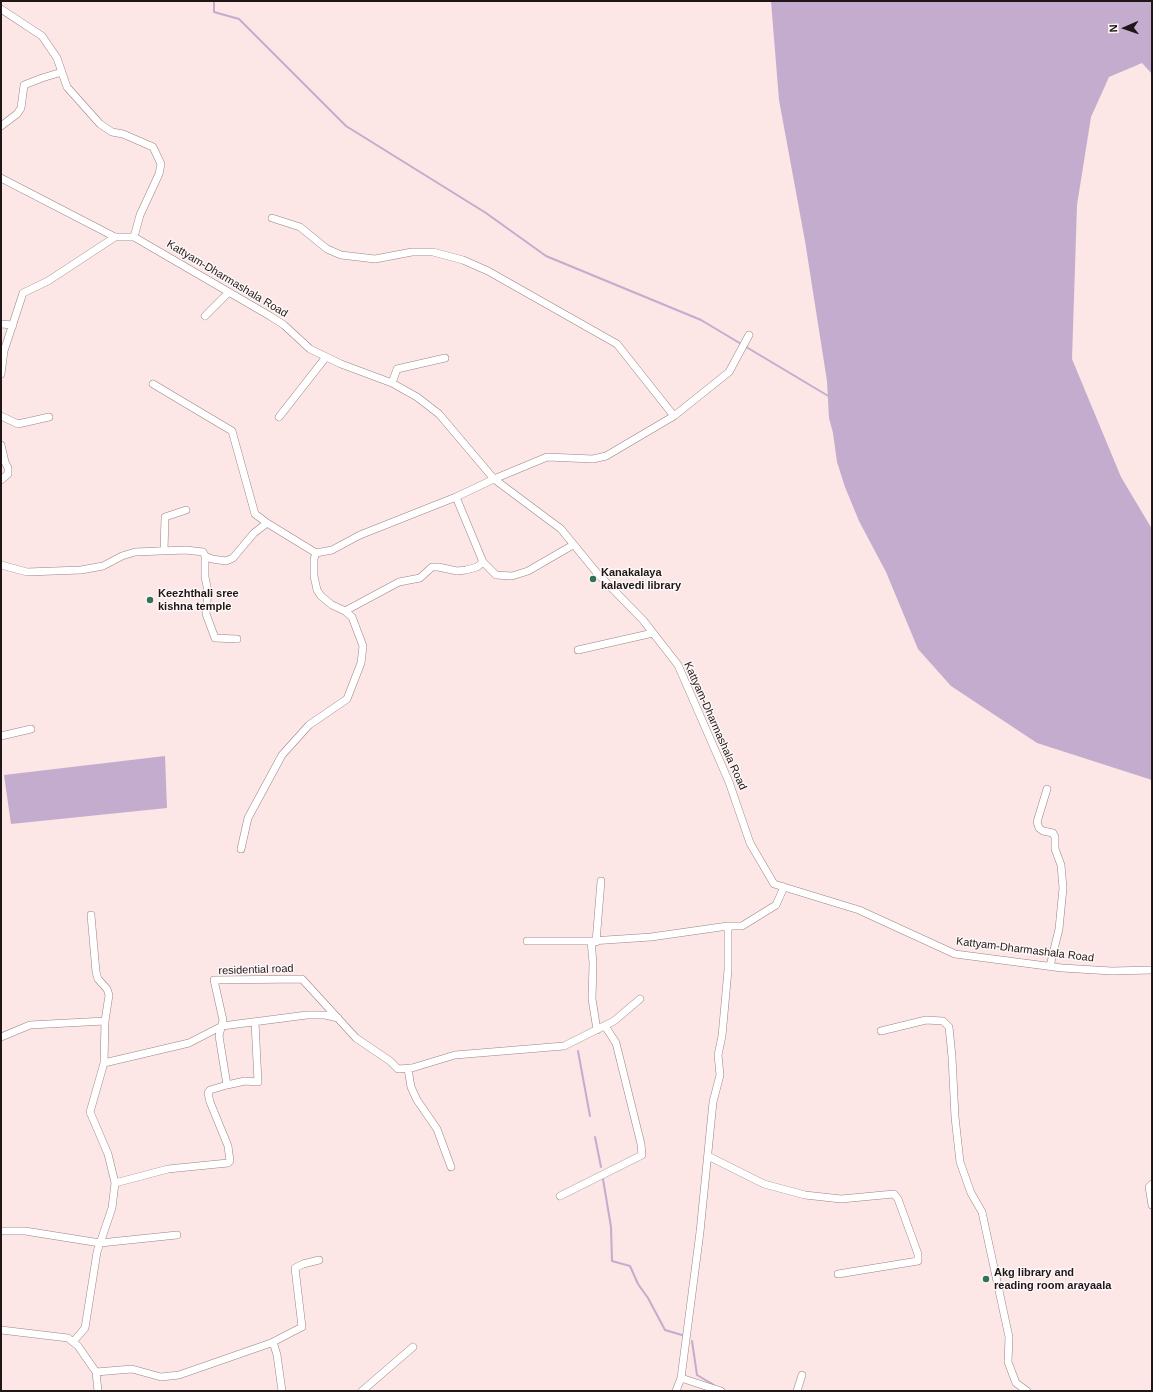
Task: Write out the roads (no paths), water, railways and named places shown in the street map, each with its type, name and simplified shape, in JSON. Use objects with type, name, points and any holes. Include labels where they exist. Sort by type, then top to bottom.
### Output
[{"type":"street","points":[[1,9],[42,36],[57,58],[67,87],[100,124],[112,132],[123,134],[153,147],[161,164],[159,174],[140,215],[134,237],[115,237],[1,178]]},
{"type":"street","points":[[1,126],[17,114],[21,108],[24,85],[62,72]]},
{"type":"street","points":[[272,218],[300,227],[326,249],[341,255],[375,259],[412,252],[433,252],[463,260],[488,271],[617,344],[674,416]]},
{"type":"street","points":[[1,374],[4,351],[23,293],[48,281],[115,237]]},
{"type":"street","name":"Kattyam-Dharmashala Road","points":[[134,237],[284,325],[310,348],[326,357],[392,383],[417,397],[439,414],[494,478],[561,529],[573,545],[653,633],[678,665],[729,782],[750,843],[774,884],[859,910],[955,954],[1050,966],[1112,971],[1152,970]]},
{"type":"street","points":[[205,316],[228,292]]},
{"type":"street","points":[[1,324],[13,325]]},
{"type":"street","points":[[153,384],[232,431],[255,514],[316,553],[332,550],[360,535],[456,497],[494,478],[547,457],[593,459],[606,456],[674,416],[729,372],[747,338]]},
{"type":"street","points":[[279,417],[326,357]]},
{"type":"street","points":[[392,383],[397,369],[445,358]]},
{"type":"street","points":[[1,416],[18,424],[49,417]]},
{"type":"street","points":[[1,445],[4,462],[8,468],[8,474],[1,480]]},
{"type":"street","points":[[456,497],[483,562],[496,575],[512,576],[528,571],[573,545]]},
{"type":"street","points":[[164,551],[165,517],[186,510]]},
{"type":"street","points":[[1,565],[27,572],[81,570],[103,566],[122,556],[135,552],[164,551],[198,551],[203,552],[205,556],[212,559],[226,561],[233,558],[254,533],[267,523]]},
{"type":"street","points":[[241,849],[248,818],[282,755],[309,725],[347,699],[361,663],[363,646],[352,617],[326,600],[317,590],[314,565],[316,553]]},
{"type":"street","points":[[205,556],[205,577],[208,591],[206,614],[215,638],[237,639]]},
{"type":"street","points":[[345,611],[399,582],[420,578],[432,567],[456,571],[477,567],[483,562]]},
{"type":"street","points":[[578,650],[653,633]]},
{"type":"street","points":[[1,736],[32,729]]},
{"type":"street","points":[[1047,789],[1037,822],[1039,828],[1043,831],[1053,833],[1055,837],[1055,849],[1061,865],[1063,888],[1059,929],[1050,966]]},
{"type":"street","points":[[597,1030],[592,999],[593,941],[601,881]]},
{"type":"street","points":[[527,941],[593,941],[668,936],[728,926],[742,926],[776,905],[784,887]]},
{"type":"street","points":[[73,1342],[85,1328],[97,1252],[112,1208],[115,1183],[108,1154],[90,1112],[104,1063],[105,1021],[109,995],[107,989],[98,979],[96,972],[91,915]]},
{"type":"street","points":[[676,1391],[682,1378],[700,1232],[713,1102],[720,1075],[718,1054],[722,1036],[728,970],[728,926]]},
{"type":"street","name":"residential road","points":[[227,1085],[219,1036],[222,1026],[214,980],[302,979],[356,1038],[390,1061],[398,1069],[408,1069]]},
{"type":"street","points":[[451,1167],[437,1129],[417,1100],[411,1087],[408,1069],[461,1054],[564,1046],[614,1021],[640,999]]},
{"type":"street","points":[[104,1063],[189,1043],[222,1026],[317,1015],[338,1018]]},
{"type":"street","points":[[881,1032],[926,1020],[943,1021],[948,1027],[952,1057],[955,1117],[960,1162],[973,1198],[982,1212],[1009,1337],[1008,1362],[1016,1383],[1027,1391]]},
{"type":"street","points":[[1,1037],[30,1025],[105,1021]]},
{"type":"street","points":[[115,1183],[168,1169],[228,1163],[230,1161],[228,1146],[210,1102],[208,1093],[210,1090],[227,1085],[246,1081],[258,1082],[255,1022]]},
{"type":"street","points":[[560,1196],[642,1156],[641,1144],[616,1043],[605,1026]]},
{"type":"street","points":[[708,1156],[764,1184],[805,1196],[842,1199],[894,1194],[898,1199],[913,1240],[918,1254],[918,1261],[838,1274]]},
{"type":"street","points":[[1152,1184],[1149,1187],[1152,1204]]},
{"type":"street","points":[[1,1232],[26,1231],[100,1243],[177,1235]]},
{"type":"street","points":[[96,1372],[132,1369],[161,1377],[179,1375],[271,1343],[302,1327],[295,1268],[303,1264],[319,1260]]},
{"type":"street","points":[[1,1330],[68,1338],[73,1342],[96,1372],[98,1391]]},
{"type":"street","points":[[271,1343],[274,1345],[277,1355],[282,1391]]},
{"type":"street","points":[[362,1391],[413,1347]]},
{"type":"street","points":[[797,1391],[802,1374]]},
{"type":"street","points":[[682,1378],[720,1391]]},
{"type":"waterway","points":[[214,1],[214,12],[239,19],[346,126],[486,213],[546,256],[701,320],[830,397]]},
{"type":"waterway","points":[[578,1051],[590,1116]]},
{"type":"waterway","points":[[595,1137],[601,1167]]},
{"type":"waterway","points":[[603,1179],[611,1227],[612,1261],[630,1266],[638,1284],[648,1298],[665,1330],[682,1335]]},
{"type":"waterway","points":[[692,1341],[697,1375],[714,1385]]},
{"type":"place","name":"Kanakalaya kalavedi library","points":[[593,579]]},
{"type":"place","name":"Keezhthali sree kishna temple","points":[[150,600]]},
{"type":"place","name":"Akg library and reading room arayaala","points":[[986,1279]]}]
